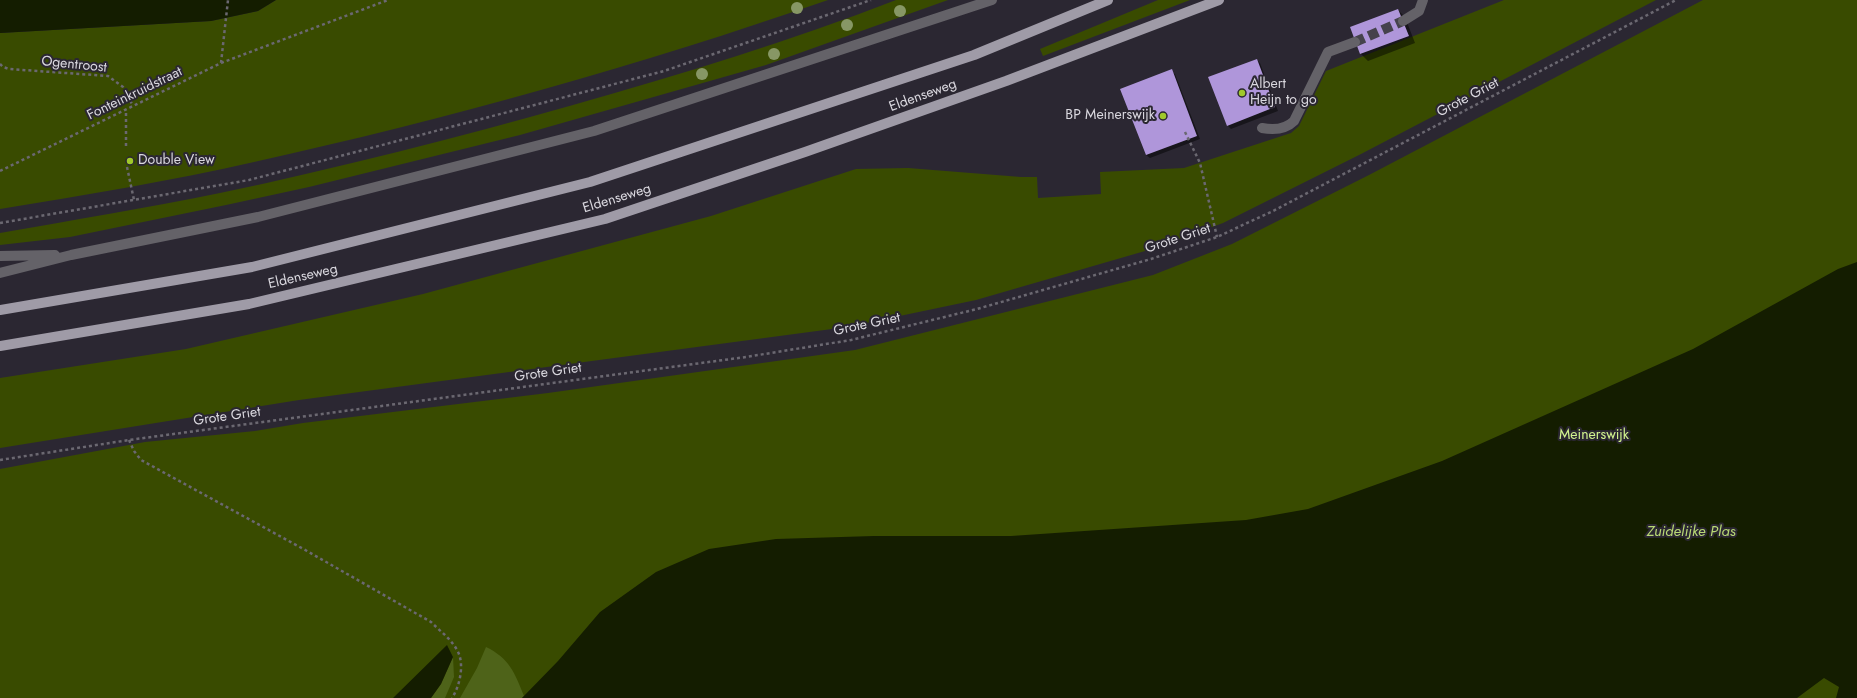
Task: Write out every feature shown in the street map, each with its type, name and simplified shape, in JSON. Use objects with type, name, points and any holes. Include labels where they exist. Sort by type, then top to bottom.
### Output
[{"type":"main road","name":"Eldenseweg","points":[[0,310],[252,267],[590,182],[974,55],[1108,0]]},
{"type":"main road","name":"Eldenseweg","points":[[0,346],[249,304],[605,219],[806,152],[1006,81],[1219,0]]},
{"type":"lane","points":[[0,273],[71,255],[258,217],[594,130],[992,0]]},
{"type":"lane","points":[[1402,20],[1419,11],[1423,0]]},
{"type":"lane","points":[[1262,128],[1274,131],[1290,125],[1294,121],[1328,52],[1355,42]]},
{"type":"lane","points":[[0,256],[71,255]]},
{"type":"path","points":[[221,63],[228,0]]},
{"type":"path","name":"Fonteinkruidstraat","points":[[0,171],[221,63],[388,0]]},
{"type":"path","points":[[0,223],[249,180],[664,71],[870,0]]},
{"type":"path","name":"Grote Griet","points":[[0,460],[128,440],[746,357],[851,340],[977,309],[1151,259],[1217,237],[1272,211],[1676,0]]},
{"type":"path","name":"Ogentroost","points":[[0,64],[9,69],[108,76],[123,87],[133,106]]},
{"type":"path","points":[[126,110],[126,146]]},
{"type":"path","points":[[1185,132],[1200,163],[1217,237]]},
{"type":"path","points":[[127,167],[134,200]]},
{"type":"path","points":[[128,440],[141,460],[307,551],[431,622],[446,636],[458,651],[461,671],[452,698]]},
{"type":"green space","points":[[276,0],[828,0],[687,47],[544,89],[399,128],[254,162],[191,175],[0,209],[0,33],[211,21],[258,11]]},
{"type":"green space","points":[[896,0],[948,0],[766,65],[520,135],[309,187],[226,205],[70,237],[0,245],[0,233],[165,204],[265,183],[441,141],[573,105],[736,56],[817,29]]},
{"type":"green space","points":[[1158,0],[1190,0],[1043,56],[1040,49]]},
{"type":"green space","points":[[1504,0],[1656,0],[1361,154],[1223,223],[1145,251],[976,300],[847,327],[299,400],[0,448],[0,378],[186,349],[423,294],[711,216],[856,169],[908,168],[1037,177],[1038,198],[1101,194],[1100,172],[1184,168],[1291,133],[1299,126],[1326,71]]},
{"type":"green space","name":"Meinerswijk","points":[[1703,0],[1857,0],[1857,698],[0,698],[0,469],[145,442],[255,431],[303,423],[548,393],[855,350],[1153,275],[1232,244],[1369,175]]},
{"type":"green space","points":[[486,647],[494,651],[506,661],[518,680],[524,696],[522,698],[460,698],[477,668]]},
{"type":"green space","points":[[453,657],[454,677],[445,698],[431,698],[441,684]]},
{"type":"water","points":[[0,0],[276,0],[258,11],[211,21],[0,33]]},
{"type":"water","name":"Zuidelijke Plas","points":[[1857,262],[1857,698],[1836,698],[1839,687],[1824,678],[1797,698],[522,698],[558,661],[600,612],[656,572],[709,549],[776,539],[874,536],[1011,536],[1246,520],[1308,509],[1442,461],[1693,349],[1838,269]]},
{"type":"water","points":[[447,645],[453,657],[441,684],[431,698],[393,698]]},
{"type":"building","points":[[1398,9],[1409,36],[1360,54],[1350,27]]},
{"type":"building","points":[[1257,59],[1275,107],[1227,126],[1208,77]]},
{"type":"building","points":[[1172,69],[1197,136],[1146,155],[1120,89]]},
{"type":"tunnel","points":[[1355,42],[1403,21]]},
{"type":"place","name":"Albert Heijn to go","points":[[1242,93]]},
{"type":"place","name":"BP Meinerswijk","points":[[1163,116]]},
{"type":"place","name":"Double View","points":[[130,161]]}]
